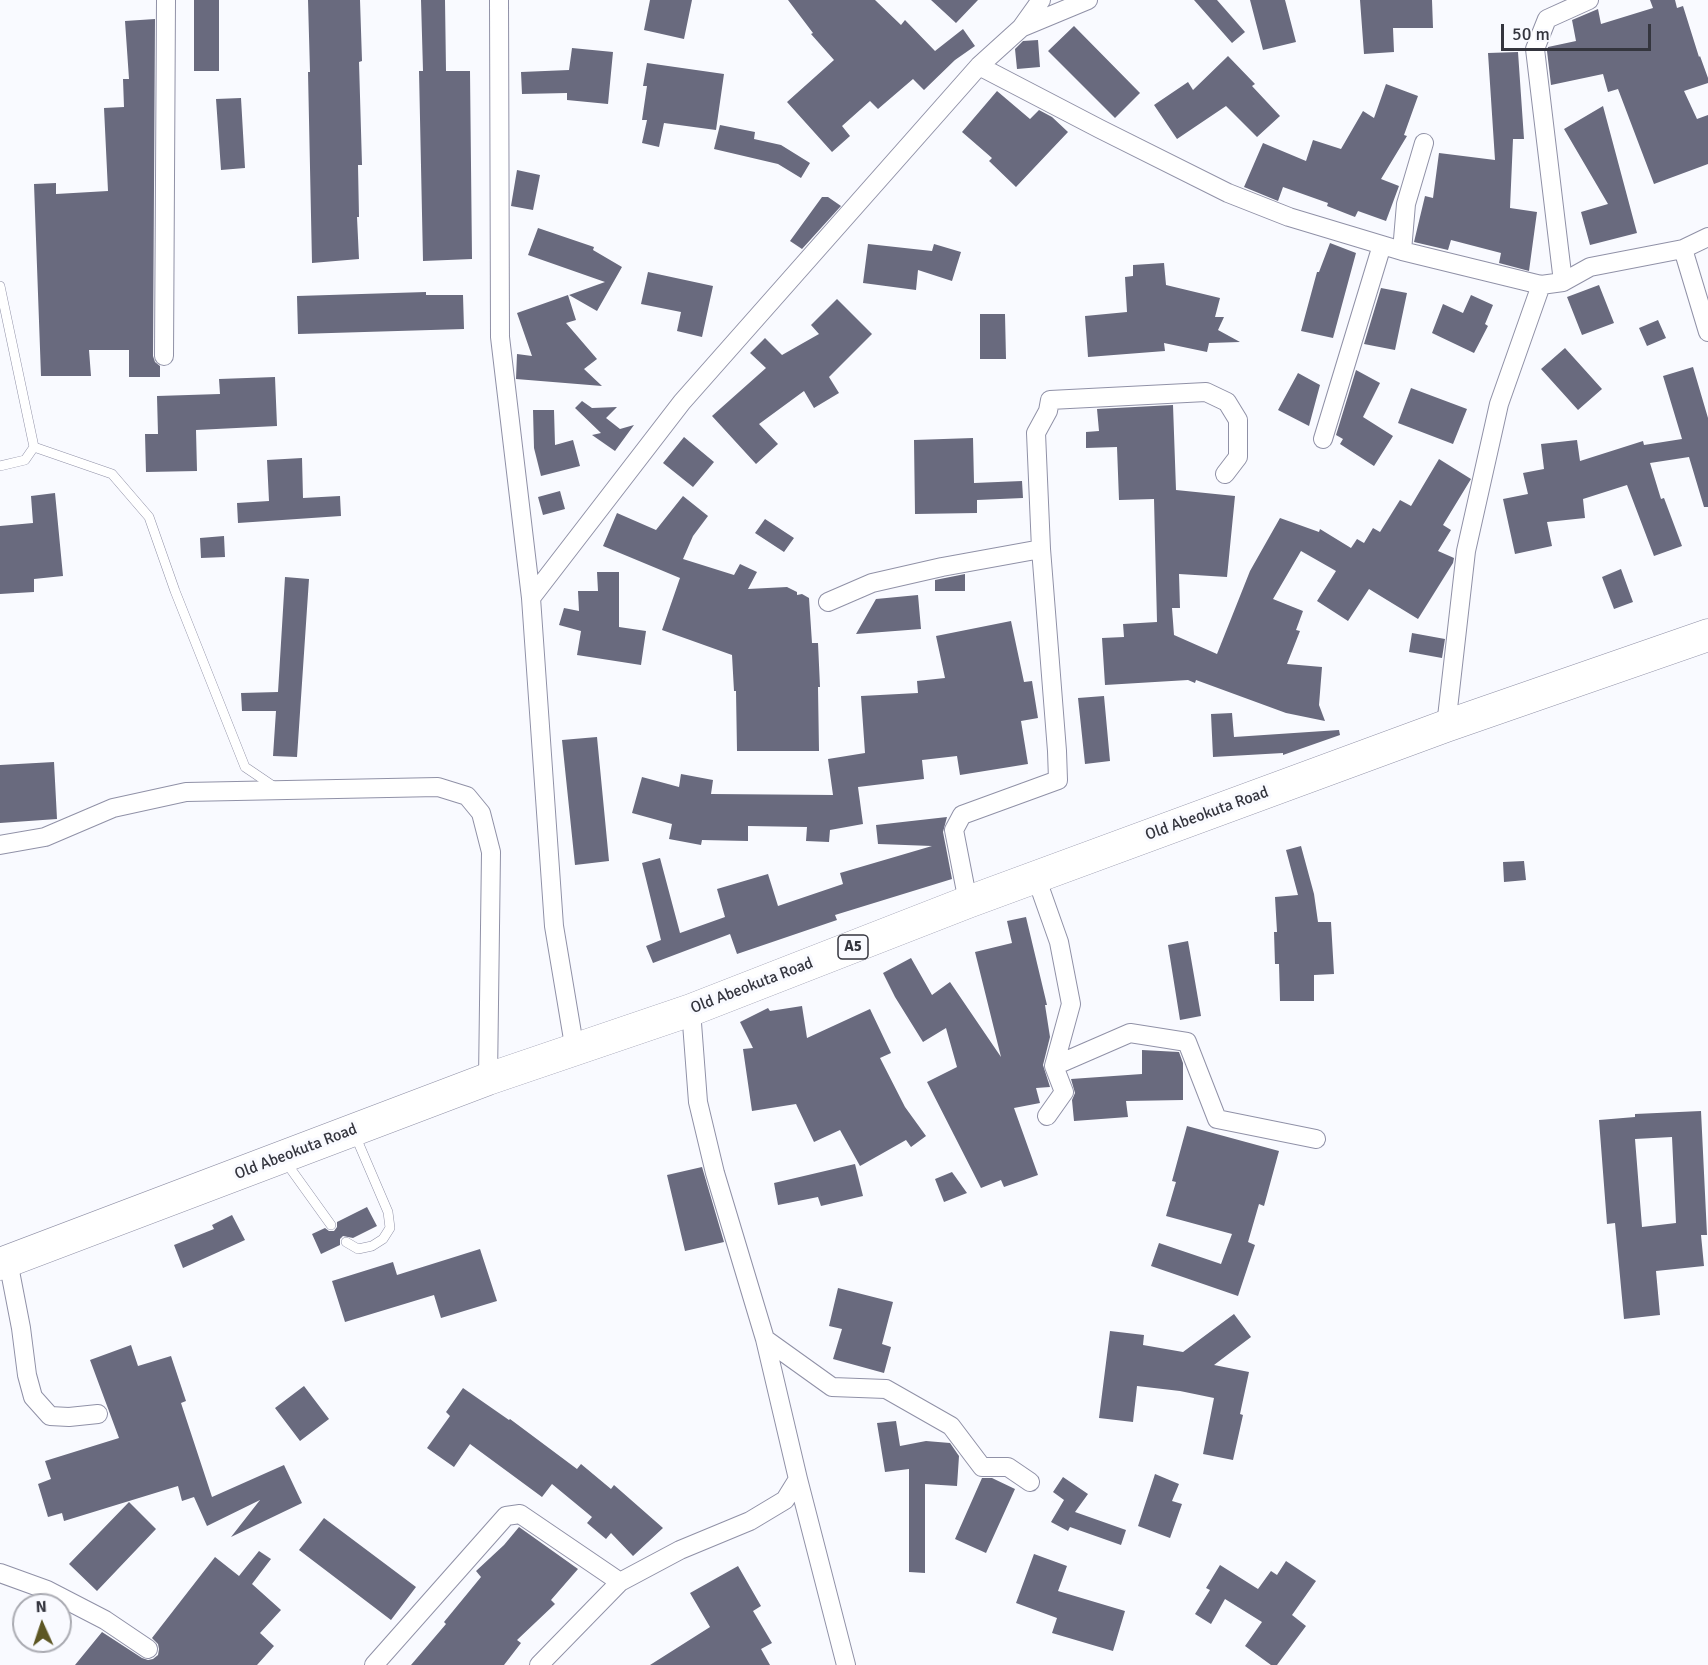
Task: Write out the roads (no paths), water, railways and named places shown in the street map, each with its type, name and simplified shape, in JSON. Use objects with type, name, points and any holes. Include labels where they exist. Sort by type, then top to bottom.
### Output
[{"type":"highway","name":"Old Abeokuta Road","points":[[4,1263],[488,1079],[691,1010],[968,902],[1446,726],[1708,635]]},
{"type":"street","points":[[500,0],[500,337],[531,598],[554,926],[575,1051]]},
{"type":"street","points":[[531,598],[682,402],[979,66],[1021,28],[1041,0]]},
{"type":"street","points":[[1021,28],[1088,0]]},
{"type":"street","points":[[1563,282],[1535,49],[1547,19],[1590,0]]},
{"type":"street","points":[[164,1],[164,357]]},
{"type":"street","points":[[979,66],[1228,193],[1289,217],[1402,251],[1541,285],[1563,282],[1590,267],[1683,249],[1708,237]]},
{"type":"street","points":[[1402,251],[1406,204],[1424,143]]},
{"type":"street","points":[[1323,439],[1382,245]]},
{"type":"street","points":[[1683,249],[1708,332]]},
{"type":"street","points":[[1446,726],[1466,551],[1499,404],[1541,285]]},
{"type":"street","points":[[968,902],[954,830],[962,815],[1058,780],[1058,751],[1041,549],[1036,433],[1048,411],[1050,400],[1206,392],[1227,402],[1238,420],[1238,457],[1225,474]]},
{"type":"street","points":[[828,602],[872,583],[942,567],[1041,549]]},
{"type":"street","points":[[0,845],[45,837],[113,808],[186,792],[438,787],[467,796],[481,813],[491,852],[488,1079]]},
{"type":"street","points":[[1036,877],[1059,942],[1071,1004],[1054,1066],[1064,1092],[1047,1116]]},
{"type":"street","points":[[691,1010],[698,1102],[715,1173],[765,1339],[846,1665]]},
{"type":"street","points":[[1054,1066],[1130,1033],[1187,1042],[1217,1119],[1316,1139]]},
{"type":"street","points":[[4,1263],[21,1328],[27,1376],[33,1397],[50,1416],[98,1414]]},
{"type":"street","points":[[765,1339],[832,1387],[886,1389],[951,1426],[982,1467],[1008,1467],[1030,1482]]},
{"type":"street","points":[[539,1665],[620,1582],[680,1550],[750,1521],[785,1500],[798,1479]]},
{"type":"street","points":[[374,1665],[506,1516],[520,1514],[620,1582]]},
{"type":"street","points":[[0,1573],[47,1590],[105,1620],[148,1648]]},
{"type":"lane","points":[[0,286],[34,447],[25,460],[0,466]]},
{"type":"lane","points":[[34,447],[112,474],[149,517],[175,591],[245,767],[278,789]]},
{"type":"lane","points":[[346,1242],[358,1249],[372,1246],[383,1239],[390,1228],[388,1212],[352,1130]]},
{"type":"lane","points":[[282,1157],[331,1225]]}]
